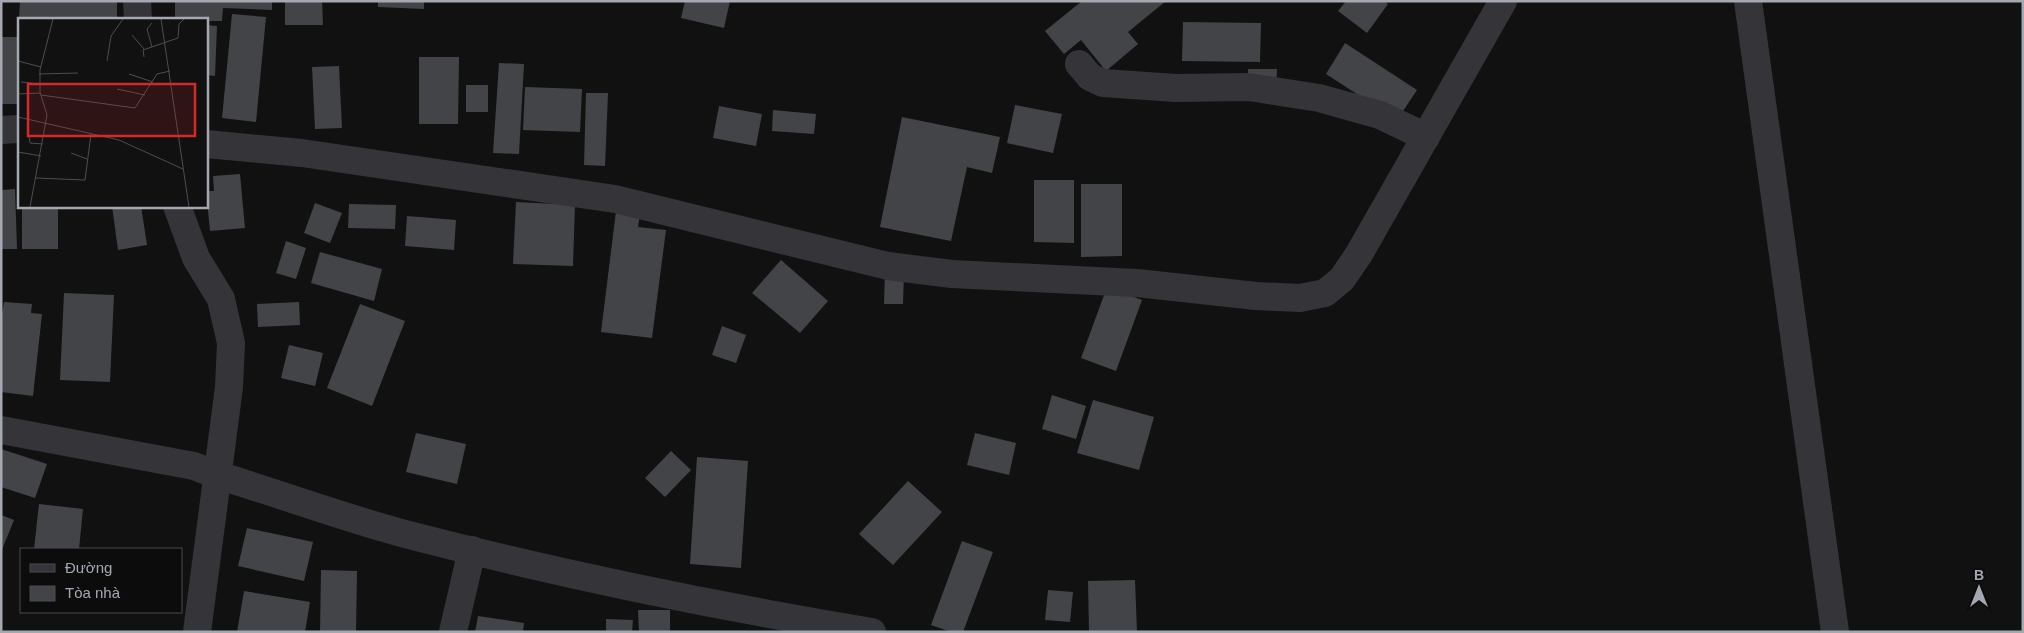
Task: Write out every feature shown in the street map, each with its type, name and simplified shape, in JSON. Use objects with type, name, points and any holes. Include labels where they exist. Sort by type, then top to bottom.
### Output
[{"type":"street","points":[[208,144],[302,153],[615,198],[888,266],[952,274],[1137,283],[1256,296],[1300,298],[1325,293],[1342,279],[1359,254],[1504,1]]},
{"type":"street","points":[[1748,1],[1835,632]]},
{"type":"street","points":[[1079,64],[1090,77],[1103,83],[1176,88],[1249,87],[1320,98],[1380,115],[1426,137]]},
{"type":"street","points":[[1,130],[18,129]]},
{"type":"street","points":[[177,208],[196,258],[221,299],[231,343],[229,387],[197,632]]},
{"type":"street","points":[[1,430],[194,466],[217,475],[403,533],[524,564],[611,583],[761,622],[872,632]]},
{"type":"street","points":[[453,632],[472,550]]},
{"type":"building","points":[[20,1],[117,1],[117,18],[19,18]]},
{"type":"building","points":[[175,1],[272,1],[272,10],[223,8],[222,21],[208,21],[208,18],[175,18]]},
{"type":"building","points":[[285,1],[322,1],[323,25],[285,25]]},
{"type":"building","points":[[378,1],[424,1],[424,9],[378,7]]},
{"type":"building","points":[[685,1],[730,1],[724,28],[681,18]]},
{"type":"building","points":[[1082,1],[1166,1],[1128,32],[1138,44],[1106,71],[1081,40],[1064,54],[1045,31]]},
{"type":"building","points":[[1346,1],[1384,1],[1388,4],[1367,33],[1338,11]]},
{"type":"building","points":[[232,14],[266,17],[256,122],[222,118]]},
{"type":"building","points":[[1183,22],[1261,23],[1260,62],[1182,61]]},
{"type":"building","points":[[208,25],[217,26],[215,76],[208,75]]},
{"type":"building","points":[[1,37],[18,37],[18,104],[1,104]]},
{"type":"building","points":[[1345,43],[1417,90],[1397,120],[1326,74]]},
{"type":"building","points":[[419,57],[459,57],[458,124],[419,124]]},
{"type":"building","points":[[499,63],[524,64],[519,154],[493,153]]},
{"type":"building","points":[[339,66],[342,128],[315,129],[312,67]]},
{"type":"building","points":[[1248,69],[1277,69],[1276,90],[1248,90]]},
{"type":"building","points":[[466,85],[488,85],[488,112],[466,112]]},
{"type":"building","points":[[525,87],[582,89],[580,132],[523,130]]},
{"type":"building","points":[[586,93],[608,93],[605,166],[584,165]]},
{"type":"building","points":[[1015,105],[1062,114],[1053,153],[1007,143]]},
{"type":"building","points":[[719,106],[762,114],[756,146],[713,138]]},
{"type":"building","points":[[773,110],[816,114],[814,134],[772,131]]},
{"type":"building","points":[[902,117],[1000,137],[992,173],[967,167],[951,241],[880,227]]},
{"type":"building","points":[[240,174],[245,228],[210,231],[208,191],[214,191],[213,176]]},
{"type":"building","points":[[1034,180],[1074,180],[1074,243],[1034,242]]},
{"type":"building","points":[[1081,184],[1122,184],[1122,256],[1081,257]]},
{"type":"building","points":[[15,189],[17,249],[1,249],[1,190]]},
{"type":"building","points":[[516,202],[575,205],[573,266],[513,264]]},
{"type":"building","points":[[315,203],[342,213],[330,243],[304,233]]},
{"type":"building","points":[[349,204],[396,205],[395,229],[348,228]]},
{"type":"building","points":[[22,208],[58,208],[58,249],[22,249]]},
{"type":"building","points":[[112,208],[141,208],[147,245],[118,250]]},
{"type":"building","points":[[616,211],[640,214],[638,227],[666,230],[652,338],[601,332]]},
{"type":"building","points":[[407,216],[456,220],[454,250],[405,246]]},
{"type":"building","points":[[286,241],[306,248],[296,279],[276,273]]},
{"type":"building","points":[[320,252],[382,269],[374,301],[311,283]]},
{"type":"building","points":[[781,260],[828,301],[800,333],[752,293]]},
{"type":"building","points":[[885,270],[904,271],[903,304],[884,304]]},
{"type":"building","points":[[1107,287],[1142,300],[1116,371],[1081,358]]},
{"type":"building","points":[[64,293],[114,295],[110,382],[60,380]]},
{"type":"building","points":[[4,302],[32,304],[31,313],[42,314],[33,396],[1,392],[1,321]]},
{"type":"building","points":[[299,302],[300,325],[258,327],[257,304]]},
{"type":"building","points":[[360,304],[405,321],[372,406],[327,388]]},
{"type":"building","points":[[722,326],[746,335],[736,363],[712,355]]},
{"type":"building","points":[[289,345],[323,353],[315,386],[281,378]]},
{"type":"building","points":[[1052,395],[1086,406],[1076,439],[1042,429]]},
{"type":"building","points":[[1093,400],[1154,417],[1139,470],[1077,453]]},
{"type":"building","points":[[416,433],[466,444],[457,484],[406,472]]},
{"type":"building","points":[[975,433],[1016,443],[1009,475],[967,465]]},
{"type":"building","points":[[1,449],[47,464],[35,498],[1,487]]},
{"type":"building","points":[[671,451],[691,470],[665,497],[645,478]]},
{"type":"building","points":[[697,457],[748,461],[741,568],[690,564]]},
{"type":"building","points":[[908,481],[942,512],[893,565],[859,534]]},
{"type":"building","points":[[39,504],[83,509],[79,548],[34,548]]},
{"type":"building","points":[[1,515],[14,520],[1,552]]},
{"type":"building","points":[[247,528],[313,542],[304,581],[238,566]]},
{"type":"building","points":[[962,541],[993,552],[963,632],[951,632],[931,625]]},
{"type":"building","points":[[321,570],[357,571],[356,632],[320,632]]},
{"type":"building","points":[[1135,580],[1137,632],[1089,632],[1088,581]]},
{"type":"building","points":[[1048,590],[1073,592],[1070,622],[1045,620]]},
{"type":"building","points":[[244,591],[310,602],[305,632],[237,632]]},
{"type":"building","points":[[638,610],[670,610],[670,632],[639,632]]},
{"type":"building","points":[[478,616],[524,623],[523,632],[475,632]]},
{"type":"building","points":[[606,619],[633,620],[632,632],[606,632]]}]
